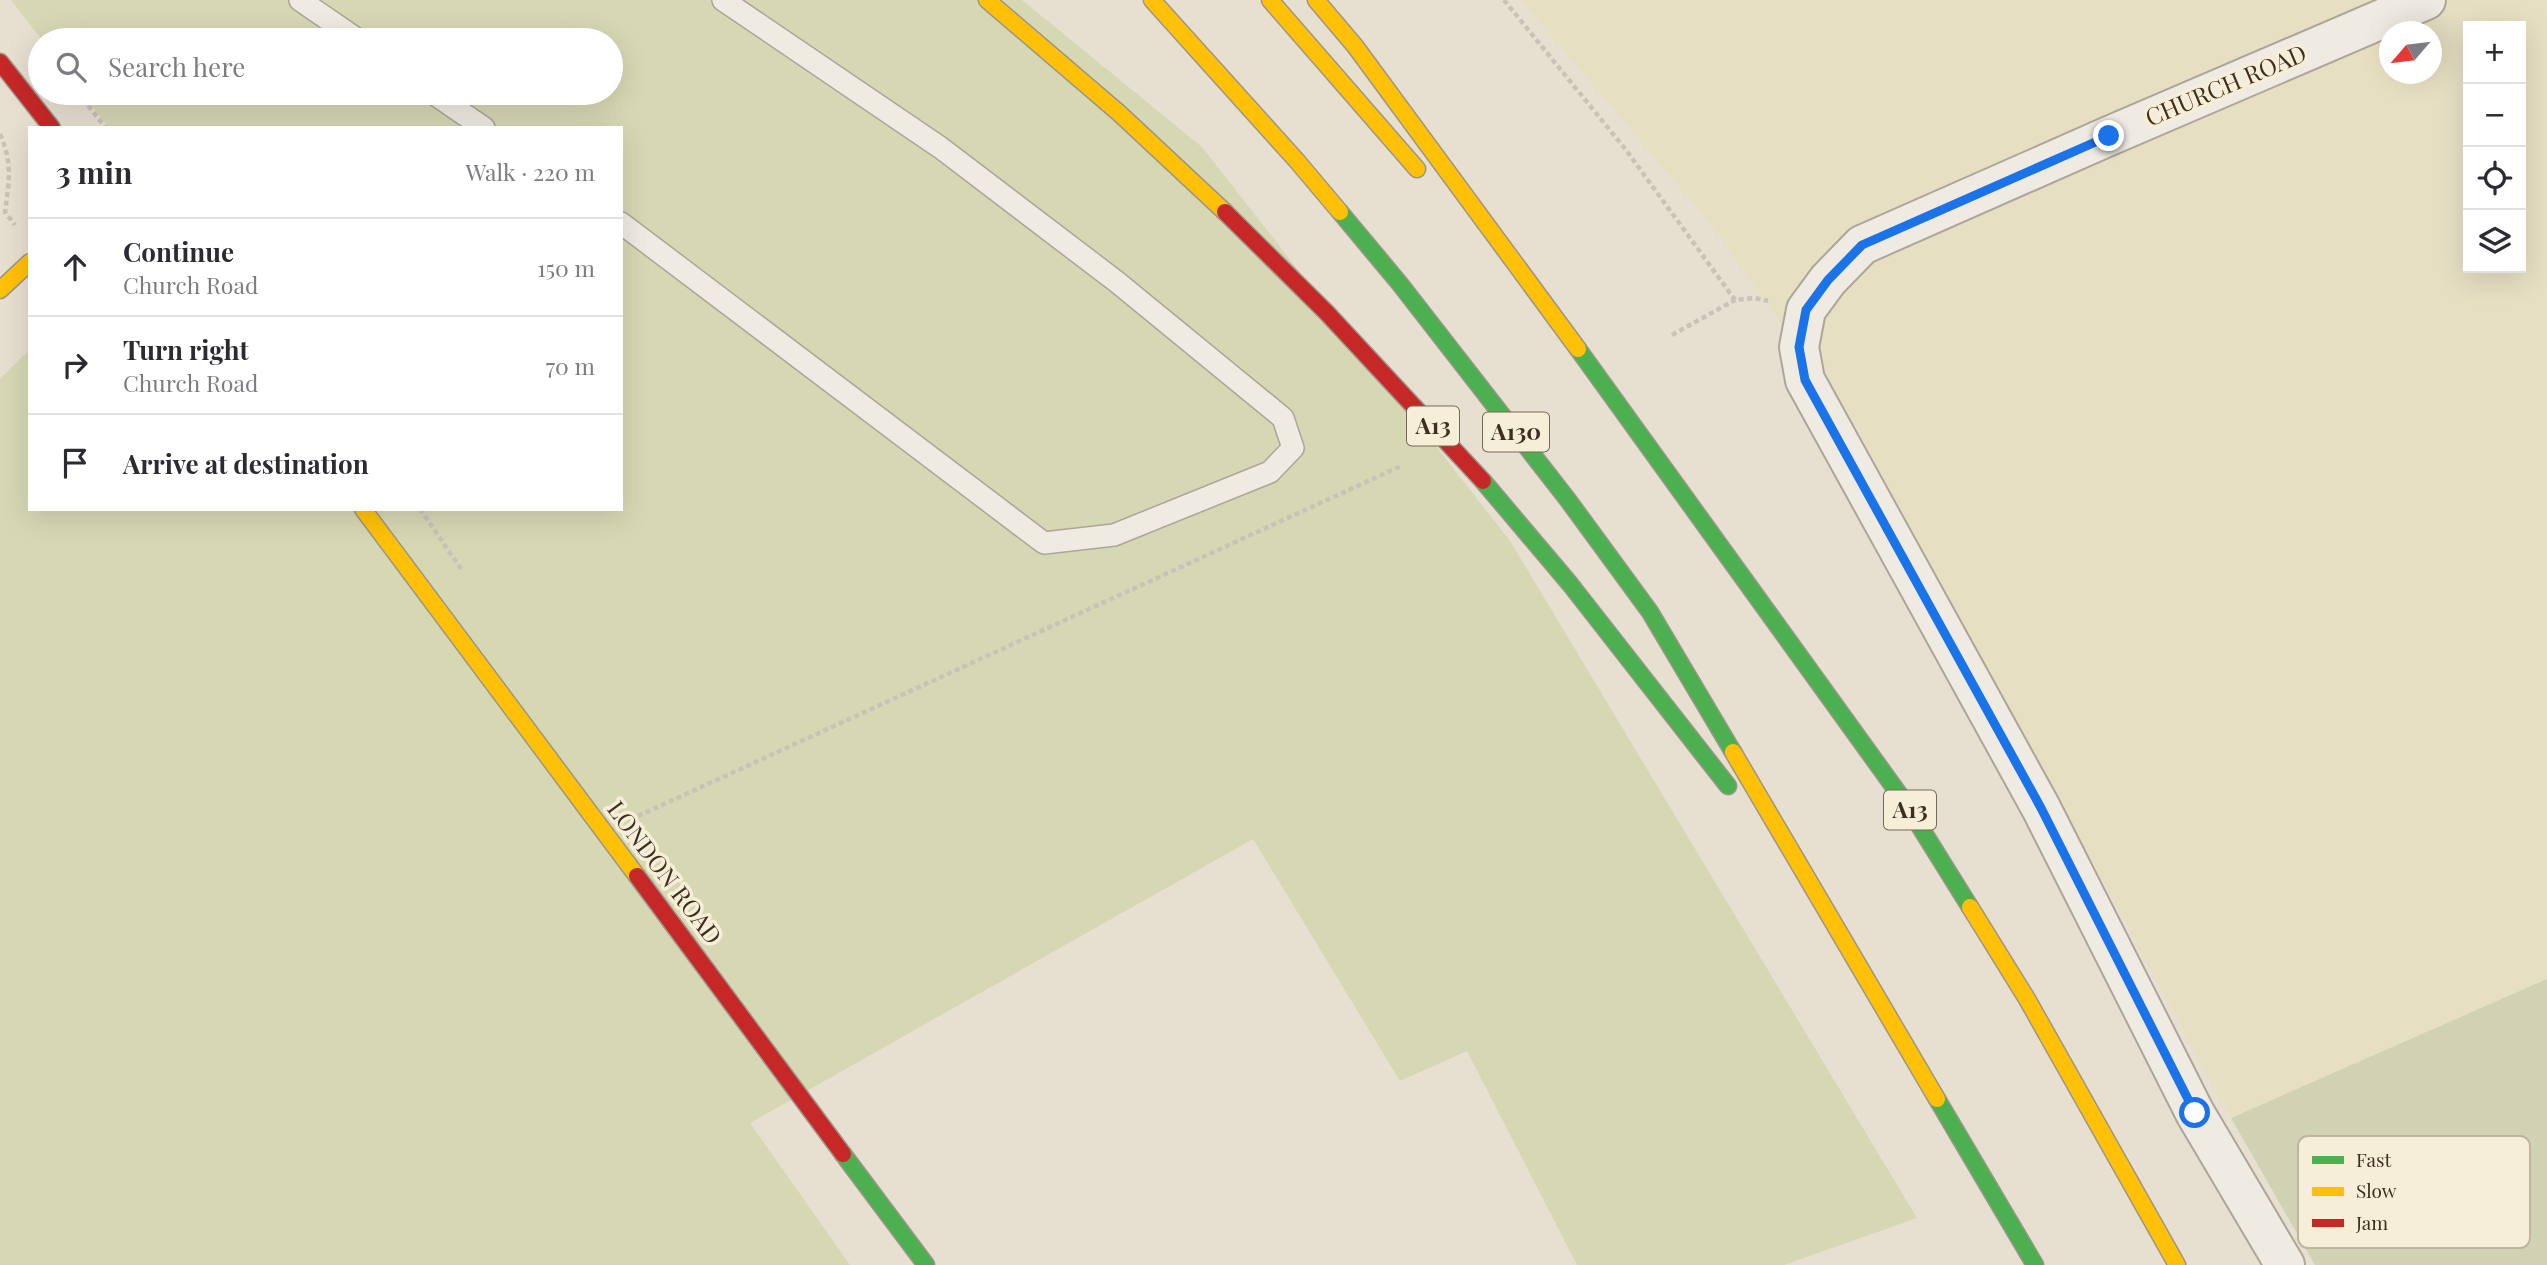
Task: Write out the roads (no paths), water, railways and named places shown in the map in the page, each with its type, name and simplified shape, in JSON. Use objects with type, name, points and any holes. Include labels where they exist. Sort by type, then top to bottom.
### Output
[{"type":"main road","name":"A13","points":[[987,0],[1059,58],[1177,165],[1397,386],[1514,516],[1613,637],[1738,799]]},
{"type":"main road","name":"A130","points":[[1152,0],[1288,151],[1400,284],[1568,500],[1650,612],[1822,906]]},
{"type":"main road","points":[[1270,0],[1432,186]]},
{"type":"main road","name":"A13","points":[[1317,0],[1355,46],[1652,449],[1904,801],[2027,999],[2177,1265]]},
{"type":"main road","points":[[0,62],[28,98]]},
{"type":"main road","points":[[34,105],[50,126]]},
{"type":"main road","points":[[1477,238],[1601,382]]},
{"type":"main road","points":[[0,290],[28,264]]},
{"type":"main road","name":"LONDON ROAD","points":[[365,511],[926,1265]]},
{"type":"main road","points":[[1755,820],[1822,906],[2035,1265]]},
{"type":"street","name":"CHURCH ROAD","points":[[2285,1265],[2195,1113],[2041,808],[1805,380],[1799,347],[1806,310],[1828,280],[1862,245],[2426,0]]},
{"type":"lane","points":[[300,0],[341,28]]},
{"type":"lane","points":[[623,225],[1044,543],[1114,535],[1270,472],[1293,448],[1283,418],[1117,282],[941,148],[723,0]]},
{"type":"lane","points":[[450,105],[481,126]]}]
